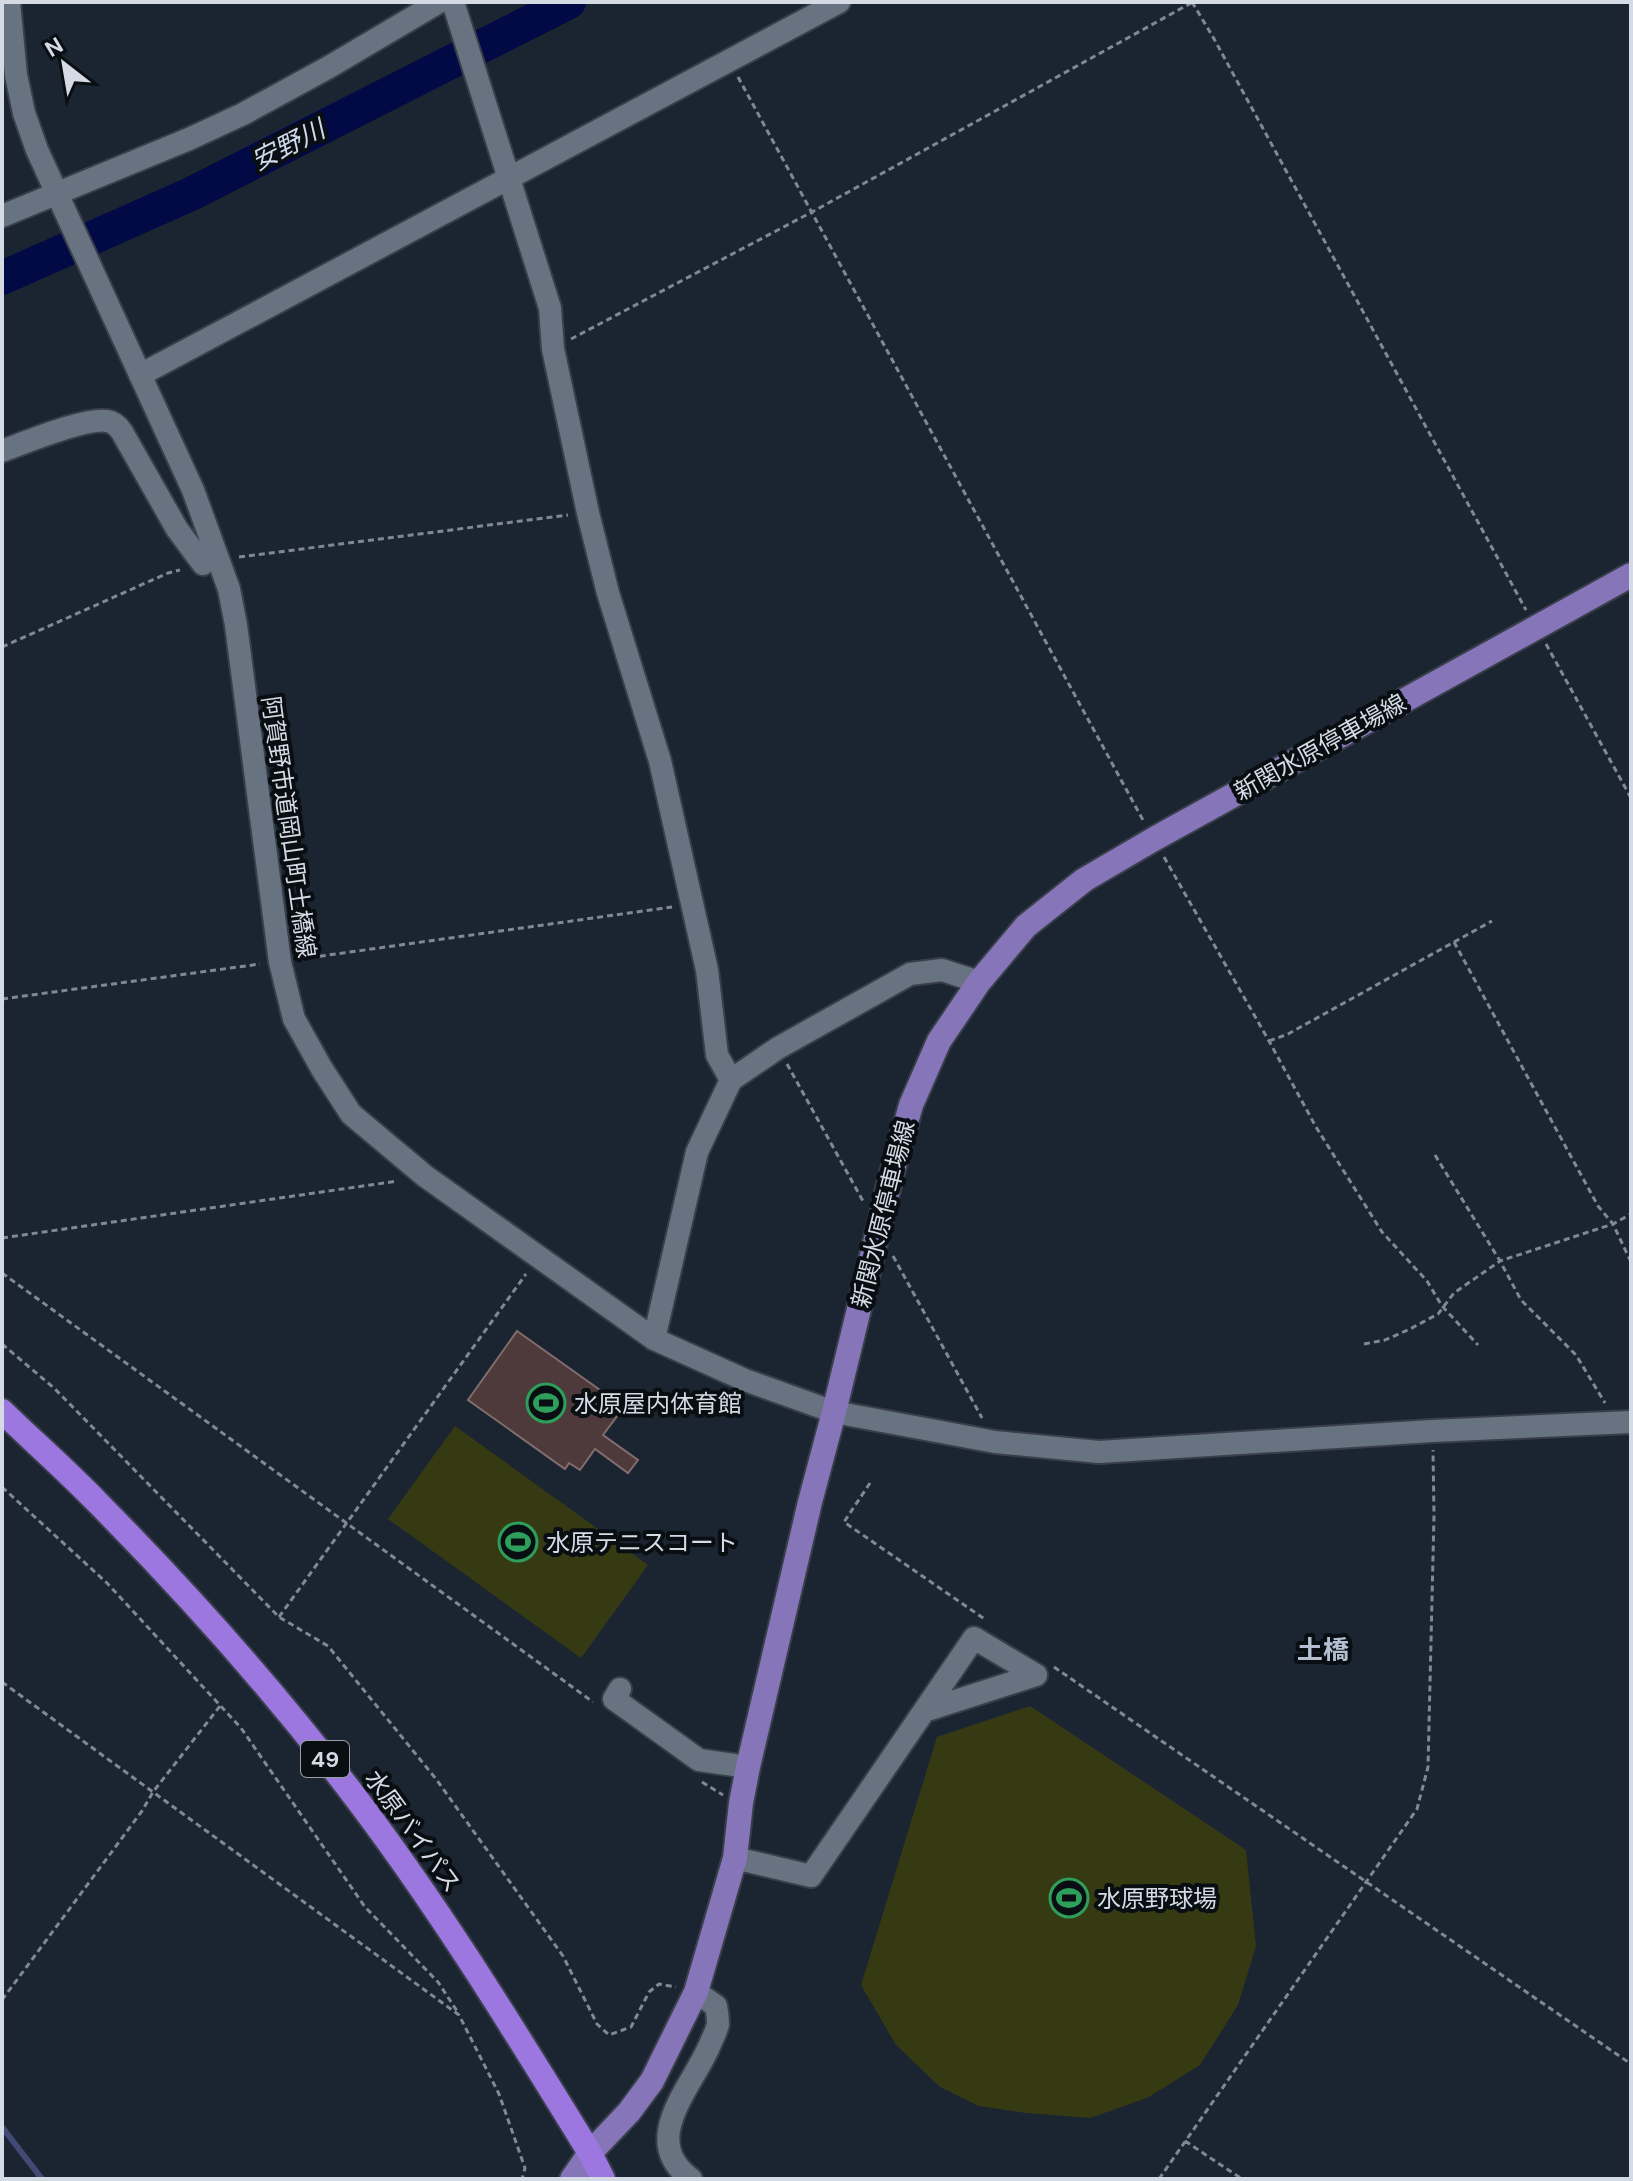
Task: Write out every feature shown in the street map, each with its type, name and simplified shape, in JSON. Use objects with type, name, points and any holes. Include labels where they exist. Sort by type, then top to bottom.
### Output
[{"type":"highway","name":"水原バイパス","points":[[2,1411],[97,1501],[185,1593],[268,1688],[346,1785],[418,1884],[496,2000],[603,2179]]},
{"type":"main road","name":"新関水原停車場線","points":[[572,2179],[590,2153],[629,2112],[652,2081],[696,1992],[735,1858],[748,1767],[892,1173],[911,1105],[939,1041],[979,982],[1026,926],[1084,880],[1631,575]]},
{"type":"street","name":"阿賀野市道岡山町土橋線","points":[[9,2],[16,75],[24,113],[37,150],[193,490],[210,562],[229,589],[280,962],[294,1019],[351,1114],[425,1176],[654,1339],[745,1380],[834,1412],[995,1442],[1099,1452],[1624,1422]]},
{"type":"street","points":[[140,375],[509,174],[839,2]]},
{"type":"street","points":[[2,216],[58,195],[243,114],[449,4],[509,174],[550,308],[553,349],[588,513],[608,593],[660,761],[707,970],[717,1055],[731,1080]]},
{"type":"street","points":[[2,451],[86,423],[106,420],[116,424],[177,529],[210,562]]},
{"type":"street","points":[[654,1339],[697,1152],[731,1080],[778,1048],[910,974],[942,970],[979,982]]},
{"type":"street","points":[[735,1858],[811,1876],[924,1711],[974,1638],[1036,1675],[924,1711]]},
{"type":"street","points":[[620,1689],[614,1699],[699,1760],[748,1767]]},
{"type":"street","points":[[691,2179],[681,2172],[670,2157],[667,2142],[670,2121],[707,2053],[718,2025],[716,2006],[696,1992]]},
{"type":"path","points":[[553,349],[812,212],[1192,2],[1631,798]]},
{"type":"path","points":[[729,60],[1154,839],[1316,1127],[1382,1232],[1427,1281],[1442,1306],[1478,1345]]},
{"type":"path","points":[[2,647],[168,573],[210,562],[588,513]]},
{"type":"path","points":[[2,999],[692,904]]},
{"type":"path","points":[[1269,1041],[1288,1034],[1492,921]]},
{"type":"path","points":[[1454,942],[1598,1206],[1613,1224],[1631,1262]]},
{"type":"path","points":[[1435,1155],[1521,1300],[1576,1355],[1624,1422]]},
{"type":"path","points":[[2,1238],[425,1176]]},
{"type":"path","points":[[1364,1344],[1385,1340],[1438,1314],[1454,1293],[1500,1261],[1613,1224],[1631,1214]]},
{"type":"path","points":[[279,1617],[538,1258]]},
{"type":"path","points":[[2,1273],[600,1707]]},
{"type":"path","points":[[2,1344],[54,1388],[279,1617],[328,1646],[436,1779],[563,1956],[597,2024],[609,2035],[631,2027],[649,1992],[659,1984],[696,1992]]},
{"type":"path","points":[[1159,2179],[1417,1809],[1428,1767],[1434,1516],[1432,1431]]},
{"type":"path","points":[[870,1483],[844,1522],[988,1622]]},
{"type":"path","points":[[2,1487],[107,1583],[241,1728],[365,1907],[438,1982],[459,2015],[499,2094],[525,2168],[522,2179]]},
{"type":"path","points":[[1054,1667],[1631,2064]]},
{"type":"path","points":[[2,1682],[459,2015]]},
{"type":"path","points":[[2,2000],[153,1792],[220,1706]]},
{"type":"path","points":[[701,1781],[741,1803]]},
{"type":"path","points":[[1185,2141],[1242,2179]]},
{"type":"green space","name":"水原テニスコート","points":[[455,1426],[648,1565],[581,1658],[388,1519]]},
{"type":"green space","name":"水原野球場","points":[[1030,1706],[1246,1850],[1256,1946],[1238,2005],[1200,2065],[1147,2098],[1090,2118],[979,2106],[940,2087],[896,2045],[861,1985],[937,1737]]},
{"type":"building","name":"水原屋内体育館","points":[[517,1331],[624,1407],[603,1435],[638,1460],[628,1473],[595,1449],[580,1470],[569,1463],[565,1469],[468,1400]]},
{"type":"waterway","name":"安野川","points":[[2,278],[191,194],[569,2]]},
{"type":"waterway","points":[[2,2127],[42,2179]]},
{"type":"place","name":"水原屋内体育館","points":[[546,1403]]},
{"type":"place","name":"水原テニスコート","points":[[518,1542]]},
{"type":"place","name":"水原野球場","points":[[1069,1898]]},
{"type":"district","name":"土橋","points":[[1323,1650]]}]
